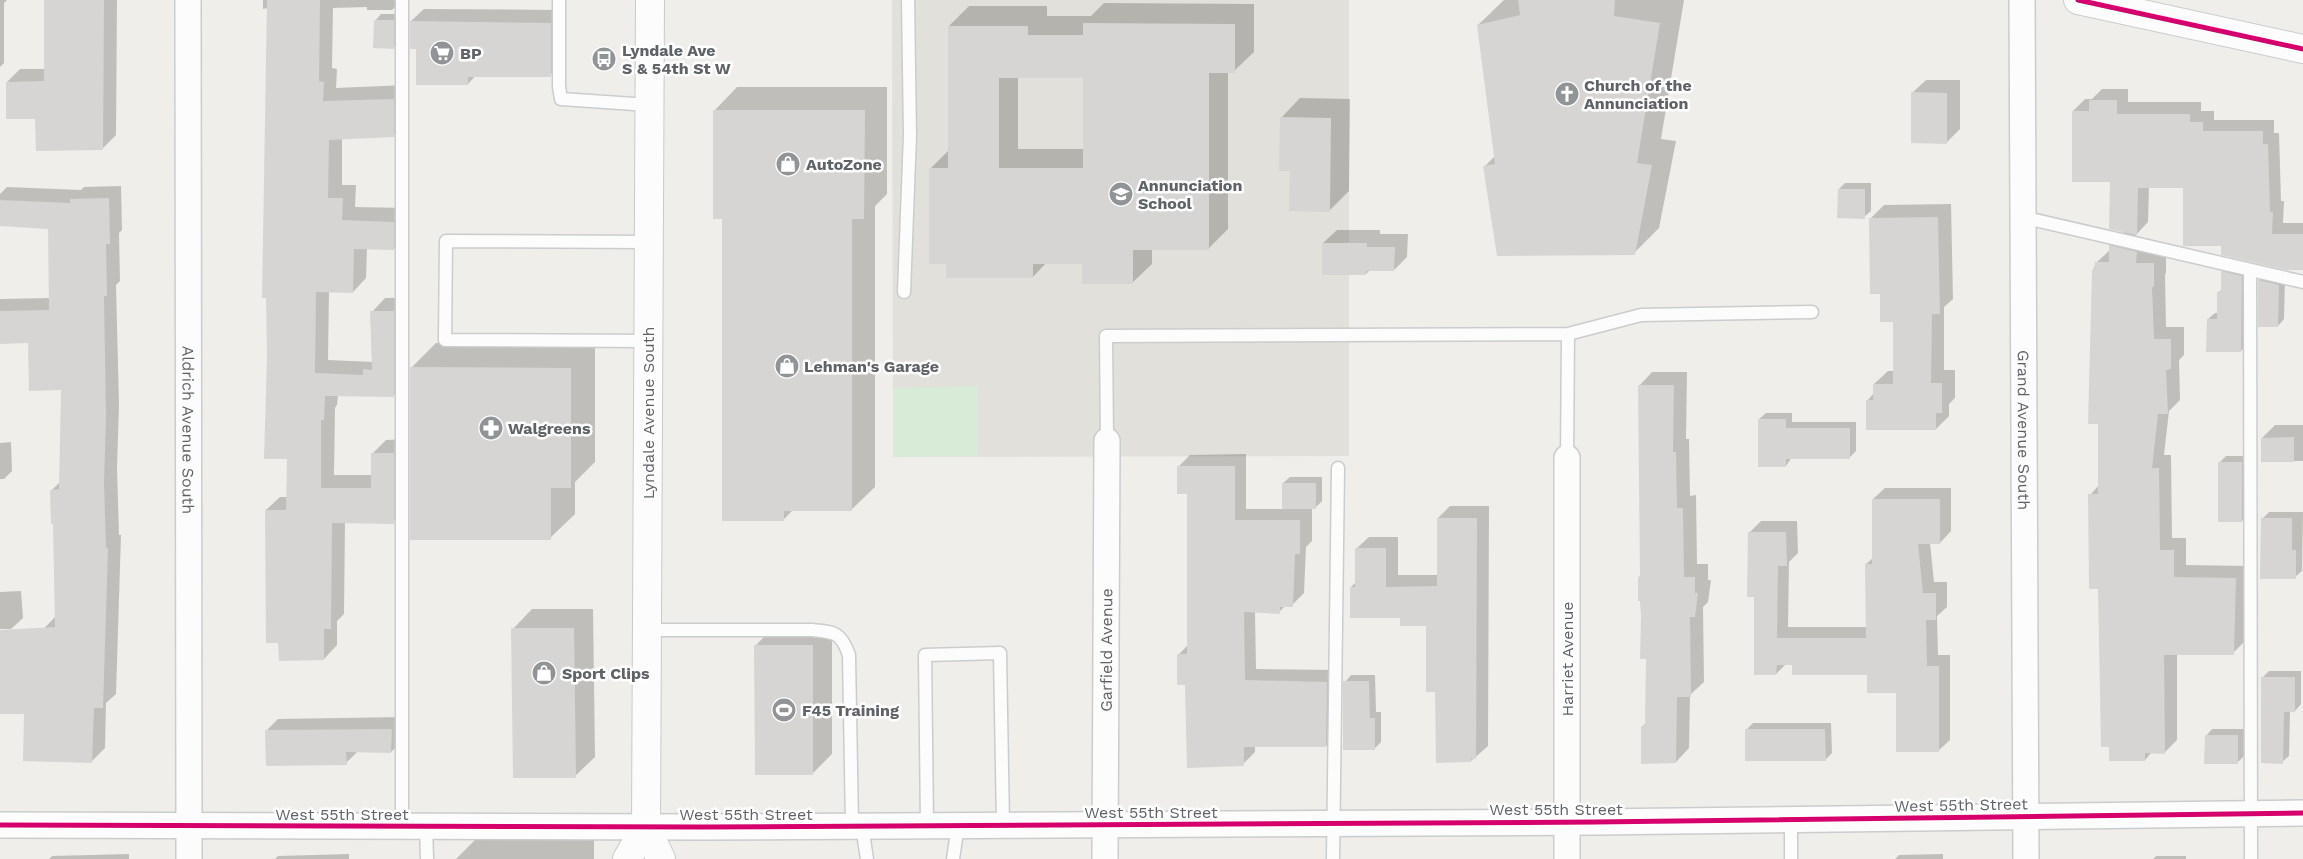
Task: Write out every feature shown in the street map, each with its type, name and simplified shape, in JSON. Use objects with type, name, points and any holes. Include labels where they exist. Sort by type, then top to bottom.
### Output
[{"type":"main road","name":"Lyndale Avenue South","points":[[650,0],[646,827],[661,859]]},
{"type":"main road","points":[[2078,0],[2303,49]]},
{"type":"main road","points":[[627,859],[646,827]]},
{"type":"street","name":"Aldrich Avenue South","points":[[188,0],[189,859]]},
{"type":"street","name":"Grand Avenue South","points":[[2022,0],[2026,859]]},
{"type":"street","name":"Garfield Avenue","points":[[1105,859],[1107,441]]},
{"type":"street","name":"Harriet Avenue","points":[[1567,458],[1567,859]]},
{"type":"street","name":"West 55th Street","points":[[0,825],[646,827],[1105,825],[1791,820],[2303,813]]},
{"type":"lane","points":[[402,0],[414,826],[427,859]]},
{"type":"lane","points":[[559,0],[558,87],[561,99],[649,105]]},
{"type":"lane","points":[[639,0],[650,0]]},
{"type":"lane","points":[[904,292],[910,135],[908,0]]},
{"type":"lane","points":[[2022,217],[2303,282]]},
{"type":"lane","points":[[648,242],[446,241],[445,340],[648,341]]},
{"type":"lane","points":[[2250,271],[2251,859]]},
{"type":"lane","points":[[1107,441],[1106,336],[1568,334],[1641,315],[1812,312]]},
{"type":"lane","points":[[1567,458],[1568,334]]},
{"type":"lane","points":[[1333,859],[1338,468]]},
{"type":"lane","points":[[647,630],[812,630],[832,632],[844,640],[849,655],[857,826],[867,859]]},
{"type":"lane","points":[[927,825],[925,655],[1000,653],[1003,825]]},
{"type":"lane","points":[[1791,820],[1791,859]]},
{"type":"lane","points":[[953,859],[958,825]]},
{"type":"shaded area","name":"Annunciation School","points":[[892,0],[1349,0],[1349,456],[893,457]]},
{"type":"green space","points":[[977,386],[978,456],[893,457],[893,388]]},
{"type":"building","points":[[44,0],[104,0],[103,150],[36,151],[35,119],[6,119],[6,82],[44,81]]},
{"type":"building","points":[[267,0],[320,0],[319,81],[324,82],[323,101],[394,99],[394,137],[329,140],[328,198],[343,198],[342,220],[394,222],[394,250],[354,249],[353,293],[316,292],[315,373],[363,375],[363,369],[372,370],[370,311],[394,311],[394,397],[325,396],[324,420],[321,420],[321,488],[371,488],[371,453],[394,453],[394,524],[332,523],[331,629],[324,629],[324,660],[279,661],[278,643],[266,643],[265,510],[286,510],[287,459],[264,459],[267,357],[266,298],[262,298]]},
{"type":"building","name":"Church of the Annunciation","points":[[1518,0],[1615,0],[1614,16],[1660,23],[1637,163],[1652,165],[1635,255],[1497,256],[1483,166],[1495,164],[1477,25],[1520,15]]},
{"type":"building","points":[[374,20],[394,20],[394,49],[373,48]]},
{"type":"building","points":[[410,21],[551,23],[551,77],[468,77],[468,85],[416,85],[416,49],[410,49]]},
{"type":"building","points":[[1083,23],[1235,24],[1235,73],[1209,73],[1209,250],[1133,250],[1133,284],[1082,284],[1082,264],[1033,264],[1033,278],[946,278],[946,264],[929,264],[929,168],[948,168],[948,26],[1028,26],[1028,35],[1083,35]],"holes":[[[999,78],[1083,78],[1083,168],[999,168]]]},
{"type":"building","points":[[1911,92],[1947,93],[1947,144],[1911,143]]},
{"type":"building","points":[[2089,100],[2117,100],[2117,114],[2190,114],[2190,122],[2203,122],[2203,131],[2263,131],[2263,144],[2268,144],[2270,212],[2273,212],[2272,234],[2303,234],[2303,270],[2286,270],[2221,255],[2221,246],[2183,246],[2183,188],[2138,188],[2137,235],[2109,229],[2110,182],[2072,182],[2072,111],[2089,111]]},
{"type":"building","name":"Lehman's Garage","points":[[713,110],[865,110],[864,219],[852,219],[852,511],[784,511],[784,521],[722,521],[722,219],[713,219]]},
{"type":"building","points":[[1280,117],[1331,118],[1330,212],[1289,211],[1290,171],[1279,171]]},
{"type":"building","points":[[1838,189],[1865,189],[1865,219],[1837,218]]},
{"type":"building","points":[[109,198],[110,244],[106,244],[107,296],[104,296],[106,418],[104,482],[106,548],[108,548],[103,708],[94,708],[92,763],[23,761],[24,714],[0,714],[0,630],[55,627],[53,524],[51,524],[50,490],[59,489],[61,390],[29,391],[28,343],[0,344],[0,311],[49,310],[48,229],[0,226],[0,200],[70,203],[70,199]]},
{"type":"building","points":[[1938,217],[1940,314],[1932,314],[1931,383],[1942,383],[1942,413],[1936,413],[1936,430],[1866,430],[1866,400],[1873,400],[1873,384],[1893,384],[1893,322],[1880,322],[1880,294],[1870,294],[1869,218]]},
{"type":"building","points":[[1322,243],[1367,243],[1367,247],[1395,247],[1394,271],[1366,271],[1366,275],[1322,275]]},
{"type":"building","points":[[2109,245],[2137,252],[2136,263],[2154,263],[2154,287],[2152,287],[2154,339],[2171,339],[2171,369],[2166,370],[2168,414],[2158,414],[2152,468],[2159,468],[2160,550],[2174,550],[2174,577],[2236,578],[2234,655],[2164,655],[2165,754],[2145,753],[2145,761],[2109,761],[2109,747],[2101,747],[2098,589],[2089,589],[2088,494],[2098,494],[2098,424],[2088,424],[2092,270],[2094,270],[2095,262],[2109,262]]},
{"type":"building","points":[[2221,271],[2242,276],[2241,352],[2206,352],[2207,319],[2217,319],[2217,292],[2221,292]]},
{"type":"building","points":[[2258,280],[2279,285],[2278,327],[2258,327]]},
{"type":"building","name":"Walgreens","points":[[410,367],[571,368],[571,488],[551,488],[551,540],[410,540]]},
{"type":"building","points":[[1638,385],[1674,385],[1673,452],[1676,452],[1677,508],[1683,508],[1684,577],[1695,577],[1695,593],[1698,593],[1695,617],[1690,617],[1691,697],[1677,697],[1676,763],[1641,764],[1641,726],[1645,726],[1646,659],[1640,659],[1641,616],[1640,601],[1638,601],[1638,577],[1640,577]]},
{"type":"building","points":[[1758,419],[1786,419],[1786,428],[1850,428],[1850,459],[1786,459],[1786,467],[1758,467]]},
{"type":"building","points":[[2294,437],[2294,462],[2261,462],[2261,438]]},
{"type":"building","points":[[2218,462],[2242,462],[2242,522],[2218,522]]},
{"type":"building","points":[[1177,466],[1235,466],[1235,520],[1300,520],[1300,554],[1295,554],[1293,607],[1280,607],[1280,614],[1244,612],[1245,680],[1327,682],[1326,747],[1244,747],[1244,766],[1187,768],[1185,685],[1177,685],[1177,654],[1187,654],[1187,494],[1177,494]]},
{"type":"building","points":[[1282,483],[1316,483],[1316,509],[1282,509]]},
{"type":"building","points":[[1872,499],[1940,499],[1940,544],[1918,544],[1923,593],[1936,593],[1936,620],[1926,620],[1927,666],[1939,666],[1939,752],[1896,752],[1896,693],[1867,693],[1867,675],[1792,675],[1792,665],[1777,665],[1776,675],[1754,675],[1754,597],[1747,597],[1748,532],[1786,532],[1787,566],[1778,566],[1777,638],[1866,638],[1865,564],[1872,564]]},
{"type":"building","points":[[1437,518],[1477,518],[1476,759],[1471,759],[1471,762],[1436,763],[1435,692],[1426,692],[1426,626],[1400,626],[1400,618],[1350,618],[1350,587],[1355,587],[1355,548],[1386,548],[1386,587],[1437,586]]},
{"type":"building","points":[[2261,518],[2292,518],[2292,550],[2296,550],[2296,579],[2260,579]]},
{"type":"building","points":[[511,628],[574,628],[576,778],[513,778]]},
{"type":"building","name":"F45 Training","points":[[754,645],[813,645],[813,775],[755,775]]},
{"type":"building","points":[[2261,677],[2295,677],[2295,712],[2284,712],[2283,764],[2261,763]]},
{"type":"building","points":[[1343,681],[1369,681],[1370,718],[1375,718],[1375,750],[1343,750]]},
{"type":"building","points":[[392,729],[391,753],[346,752],[347,765],[266,766],[265,730]]},
{"type":"building","points":[[1745,729],[1825,729],[1826,761],[1745,761]]},
{"type":"building","points":[[2205,735],[2238,735],[2238,764],[2204,764]]},
{"type":"cycle path","points":[[2078,0],[2303,49]]},
{"type":"cycle path","points":[[0,825],[704,827],[1595,822],[2303,813]]},
{"type":"place","name":"BP","points":[[442,53]]},
{"type":"place","name":"Lyndale Ave S & 54th St W","points":[[604,59]]},
{"type":"place","name":"Church of the Annunciation","points":[[1567,94]]},
{"type":"place","name":"AutoZone","points":[[788,164]]},
{"type":"place","name":"Annunciation School","points":[[1121,194]]},
{"type":"place","name":"Lehman's Garage","points":[[787,366]]},
{"type":"place","name":"Walgreens","points":[[491,428]]},
{"type":"place","name":"Sport Clips","points":[[544,673]]},
{"type":"place","name":"F45 Training","points":[[784,710]]}]
